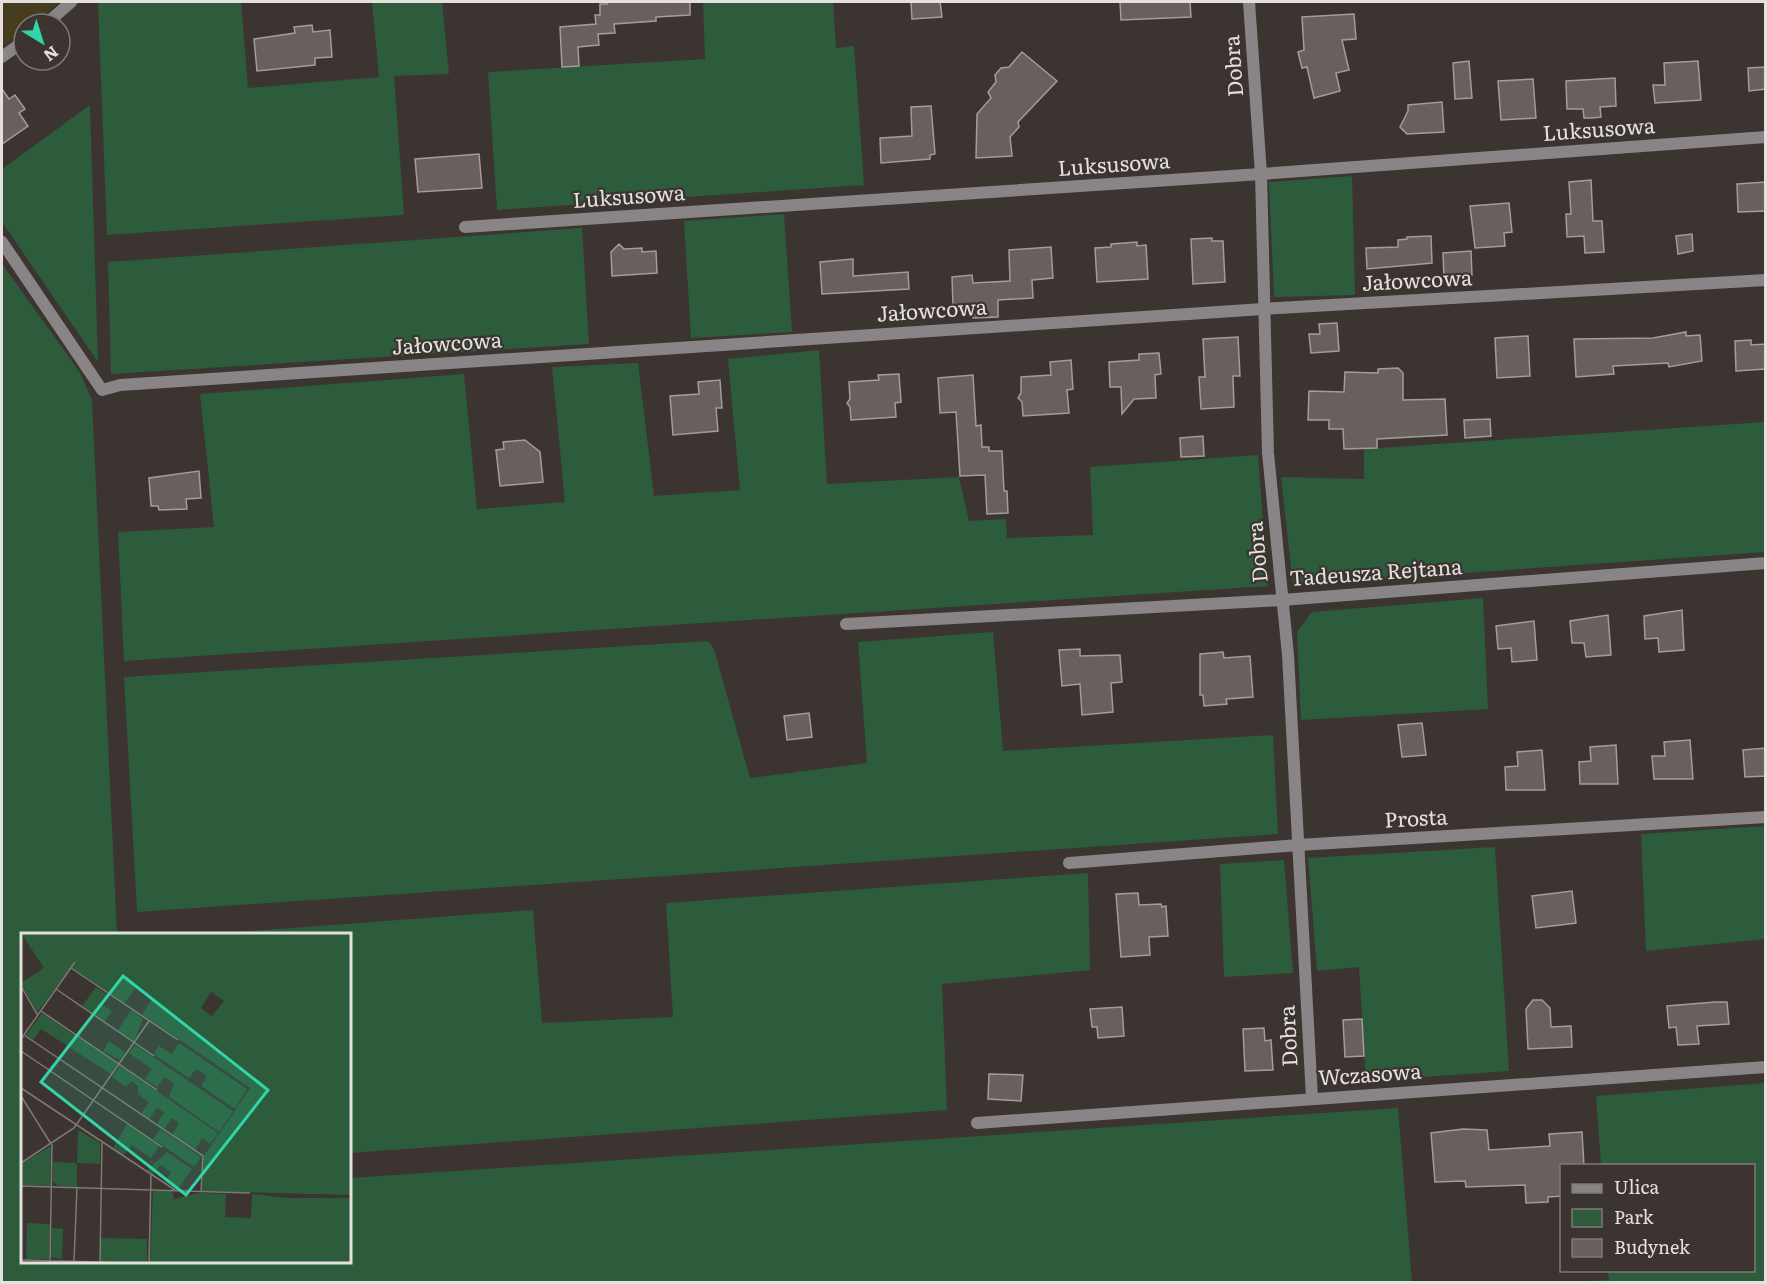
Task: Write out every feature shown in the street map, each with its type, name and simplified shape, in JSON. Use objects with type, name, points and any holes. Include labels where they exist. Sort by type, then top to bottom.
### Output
[{"type":"street","points":[[60,12],[71,2]]},
{"type":"street","name":"Dobra","points":[[1249,2],[1261,174],[1268,453],[1288,655],[1312,1098]]},
{"type":"street","name":"Luksusowa","points":[[465,227],[1261,174],[1766,137]]},
{"type":"street","name":"Jałowcowa","points":[[2,242],[102,390],[120,385],[1263,309],[1766,280]]},
{"type":"street","name":"Tadeusza Rejtana","points":[[846,624],[1282,600],[1766,563]]},
{"type":"street","name":"Prosta","points":[[1070,863],[1298,845],[1766,817]]},
{"type":"street","name":"Wczasowa","points":[[977,1123],[1766,1067]]},
{"type":"green space","points":[[98,2],[241,2],[248,88],[379,77],[372,2],[442,2],[449,74],[394,76],[404,215],[107,235]]},
{"type":"green space","points":[[703,2],[833,2],[836,48],[854,46],[864,185],[497,210],[488,72],[705,59]]},
{"type":"green space","points":[[90,105],[98,362],[2,222],[2,169]]},
{"type":"green space","points":[[1352,176],[1355,295],[1274,297],[1269,182]]},
{"type":"green space","points":[[784,214],[792,332],[691,338],[684,221]]},
{"type":"green space","points":[[582,228],[589,344],[111,374],[108,262]]},
{"type":"green space","points":[[2,264],[79,371],[92,400],[117,933],[21,933],[21,1263],[351,1263],[351,1178],[1398,1108],[1412,1282],[2,1282]]},
{"type":"green space","points":[[819,350],[827,484],[959,477],[969,521],[1006,519],[1007,538],[1093,535],[1090,467],[1258,455],[1268,586],[124,661],[118,532],[214,527],[200,394],[464,374],[477,509],[565,502],[552,367],[638,363],[654,496],[740,490],[728,359]]},
{"type":"green space","points":[[1765,422],[1765,552],[1293,585],[1281,477],[1364,479],[1364,449]]},
{"type":"green space","points":[[1483,598],[1488,709],[1301,720],[1297,632],[1312,612]]},
{"type":"green space","points":[[993,632],[1003,751],[1273,735],[1278,834],[137,912],[124,677],[708,641],[714,649],[750,778],[867,763],[858,642]]},
{"type":"green space","points":[[1765,826],[1765,939],[1646,951],[1641,834]]},
{"type":"green space","points":[[1495,847],[1509,1071],[1366,1081],[1359,967],[1317,971],[1308,858]]},
{"type":"green space","points":[[1284,860],[1293,973],[1224,977],[1220,864]]},
{"type":"green space","points":[[1088,873],[1090,970],[942,984],[947,1110],[351,1153],[351,933],[222,933],[533,910],[542,1023],[673,1017],[666,903]]},
{"type":"green space","points":[[1765,1083],[1765,1282],[1567,1282],[1609,1280],[1608,1272],[1755,1272],[1755,1164],[1601,1164],[1596,1096]]},
{"type":"sand","points":[[2,2],[60,2],[47,12],[12,12],[12,39],[2,47]]},
{"type":"building","points":[[607,2],[690,2],[690,15],[656,17],[656,21],[614,24],[615,33],[598,34],[599,45],[578,47],[579,66],[562,67],[560,27],[596,24],[595,15],[600,15],[600,4],[607,4]]},
{"type":"building","points":[[911,2],[940,2],[942,17],[912,19]]},
{"type":"building","points":[[1120,2],[1190,2],[1191,17],[1121,20]]},
{"type":"building","points":[[1354,14],[1356,39],[1342,40],[1349,70],[1336,73],[1340,91],[1314,98],[1307,67],[1302,68],[1298,52],[1304,50],[1302,17]]},
{"type":"building","points":[[312,25],[313,32],[330,30],[332,57],[315,58],[315,65],[257,71],[254,39],[295,33],[294,27]]},
{"type":"building","points":[[1022,52],[1057,81],[1018,122],[1019,127],[1010,137],[1012,156],[976,158],[977,114],[991,98],[988,92],[996,82],[995,75],[1001,68],[1009,67]]},
{"type":"building","points":[[1469,61],[1472,98],[1455,99],[1453,63]]},
{"type":"building","points":[[1698,61],[1701,100],[1655,103],[1653,85],[1665,85],[1664,63]]},
{"type":"building","points":[[1766,67],[1766,89],[1749,91],[1748,68]]},
{"type":"building","points":[[1615,78],[1616,106],[1600,107],[1601,117],[1584,118],[1583,109],[1567,109],[1566,81]]},
{"type":"building","points":[[1533,79],[1536,118],[1501,120],[1498,81]]},
{"type":"building","points":[[2,89],[9,99],[15,95],[25,109],[19,113],[28,126],[2,144]]},
{"type":"building","points":[[1442,102],[1444,132],[1407,134],[1400,127],[1408,111],[1408,105]]},
{"type":"building","points":[[931,106],[935,154],[930,155],[930,159],[881,163],[880,138],[912,136],[911,107]]},
{"type":"building","points":[[479,154],[482,188],[418,192],[415,159]]},
{"type":"building","points":[[1591,180],[1593,221],[1602,221],[1604,252],[1585,253],[1584,236],[1567,237],[1566,214],[1571,214],[1569,182]]},
{"type":"building","points":[[1766,182],[1766,211],[1738,212],[1737,184]]},
{"type":"building","points":[[1509,203],[1512,232],[1504,233],[1505,246],[1475,248],[1470,206]]},
{"type":"building","points":[[1692,234],[1693,251],[1678,254],[1676,236]]},
{"type":"building","points":[[1431,236],[1432,263],[1367,269],[1366,248],[1398,247],[1398,240],[1407,239],[1407,237]]},
{"type":"building","points":[[1212,238],[1212,241],[1223,241],[1225,282],[1193,284],[1191,239]]},
{"type":"building","points":[[1137,242],[1137,246],[1146,245],[1148,279],[1097,282],[1095,248]]},
{"type":"building","points":[[619,244],[624,249],[642,248],[642,252],[656,251],[657,273],[612,276],[611,252]]},
{"type":"building","points":[[1051,247],[1053,278],[1032,280],[1033,298],[998,300],[998,317],[973,318],[972,306],[953,307],[952,277],[972,275],[973,283],[1010,281],[1009,250]]},
{"type":"building","points":[[1471,251],[1472,275],[1444,277],[1443,253]]},
{"type":"building","points":[[853,259],[853,276],[908,272],[909,289],[822,294],[820,262]]},
{"type":"building","points":[[1337,323],[1339,351],[1311,353],[1309,334],[1320,334],[1319,324]]},
{"type":"building","points":[[1686,332],[1686,336],[1700,335],[1702,361],[1669,367],[1668,363],[1613,366],[1614,374],[1576,377],[1574,339],[1653,338]]},
{"type":"building","points":[[1528,336],[1530,376],[1497,378],[1495,338]]},
{"type":"building","points":[[1238,337],[1240,376],[1233,376],[1234,407],[1201,409],[1199,377],[1205,377],[1203,339]]},
{"type":"building","points":[[1751,340],[1751,345],[1766,344],[1766,369],[1736,371],[1735,341]]},
{"type":"building","points":[[1159,353],[1161,374],[1155,375],[1156,398],[1134,399],[1122,414],[1121,387],[1110,387],[1109,362],[1139,360],[1139,354]]},
{"type":"building","points":[[1071,360],[1073,389],[1067,390],[1069,413],[1023,416],[1022,402],[1018,398],[1021,393],[1021,377],[1051,375],[1050,362]]},
{"type":"building","points":[[1398,368],[1403,373],[1403,400],[1445,399],[1447,435],[1377,439],[1377,448],[1344,449],[1343,429],[1329,429],[1329,420],[1308,420],[1309,391],[1344,392],[1345,372],[1378,373],[1378,369]]},
{"type":"building","points":[[899,374],[901,402],[895,403],[896,417],[851,420],[850,407],[847,403],[850,399],[849,382],[879,380],[878,375]]},
{"type":"building","points":[[973,375],[976,426],[981,425],[982,447],[989,447],[989,451],[1002,451],[1004,491],[1007,491],[1008,513],[987,514],[985,475],[960,476],[956,412],[940,413],[938,378]]},
{"type":"building","points":[[720,380],[722,408],[716,408],[718,431],[673,435],[670,396],[699,394],[698,382]]},
{"type":"building","points":[[1490,419],[1491,436],[1465,438],[1464,420]]},
{"type":"building","points":[[1203,436],[1204,456],[1181,457],[1180,438]]},
{"type":"building","points":[[525,440],[540,452],[543,482],[500,486],[496,450],[504,449],[503,442]]},
{"type":"building","points":[[199,471],[201,498],[186,499],[187,509],[159,510],[158,506],[151,506],[149,478]]},
{"type":"building","points":[[1682,610],[1684,650],[1659,652],[1658,638],[1645,639],[1644,616]]},
{"type":"building","points":[[1608,615],[1611,655],[1586,657],[1584,643],[1572,643],[1570,621]]},
{"type":"building","points":[[1534,621],[1537,660],[1512,662],[1511,648],[1498,649],[1496,626]]},
{"type":"building","points":[[1080,649],[1080,656],[1120,655],[1122,682],[1111,683],[1113,712],[1082,715],[1080,684],[1062,686],[1059,650]]},
{"type":"building","points":[[1223,652],[1224,658],[1250,656],[1253,697],[1226,699],[1227,704],[1204,706],[1203,695],[1200,695],[1200,654]]},
{"type":"building","points":[[809,713],[812,737],[787,740],[784,716]]},
{"type":"building","points":[[1422,723],[1426,755],[1402,757],[1398,725]]},
{"type":"building","points":[[1690,740],[1693,779],[1654,779],[1652,756],[1665,756],[1664,742]]},
{"type":"building","points":[[1616,745],[1618,784],[1580,784],[1579,762],[1591,761],[1590,747]]},
{"type":"building","points":[[1766,748],[1766,776],[1745,777],[1743,750]]},
{"type":"building","points":[[1542,750],[1545,790],[1506,790],[1505,767],[1518,766],[1517,752]]},
{"type":"building","points":[[1572,891],[1576,923],[1536,928],[1532,896]]},
{"type":"building","points":[[1138,893],[1139,905],[1161,904],[1162,907],[1166,906],[1168,936],[1149,937],[1150,955],[1121,957],[1116,894]]},
{"type":"building","points":[[1533,1000],[1542,1000],[1550,1008],[1551,1027],[1571,1026],[1572,1047],[1528,1049],[1526,1009]]},
{"type":"building","points":[[1727,1002],[1729,1024],[1697,1026],[1699,1044],[1678,1045],[1676,1027],[1669,1028],[1667,1006]]},
{"type":"building","points":[[1122,1007],[1124,1036],[1098,1038],[1097,1027],[1092,1027],[1090,1009]]},
{"type":"building","points":[[1362,1019],[1364,1056],[1345,1057],[1343,1020]]},
{"type":"building","points":[[1264,1028],[1265,1041],[1271,1040],[1273,1070],[1245,1071],[1243,1029]]},
{"type":"building","points":[[989,1074],[1023,1075],[1021,1101],[988,1099]]},
{"type":"building","points":[[1463,1129],[1487,1130],[1489,1150],[1550,1146],[1549,1134],[1582,1132],[1584,1164],[1560,1164],[1560,1196],[1548,1197],[1548,1202],[1526,1203],[1525,1185],[1466,1187],[1465,1181],[1435,1182],[1431,1133]]}]
